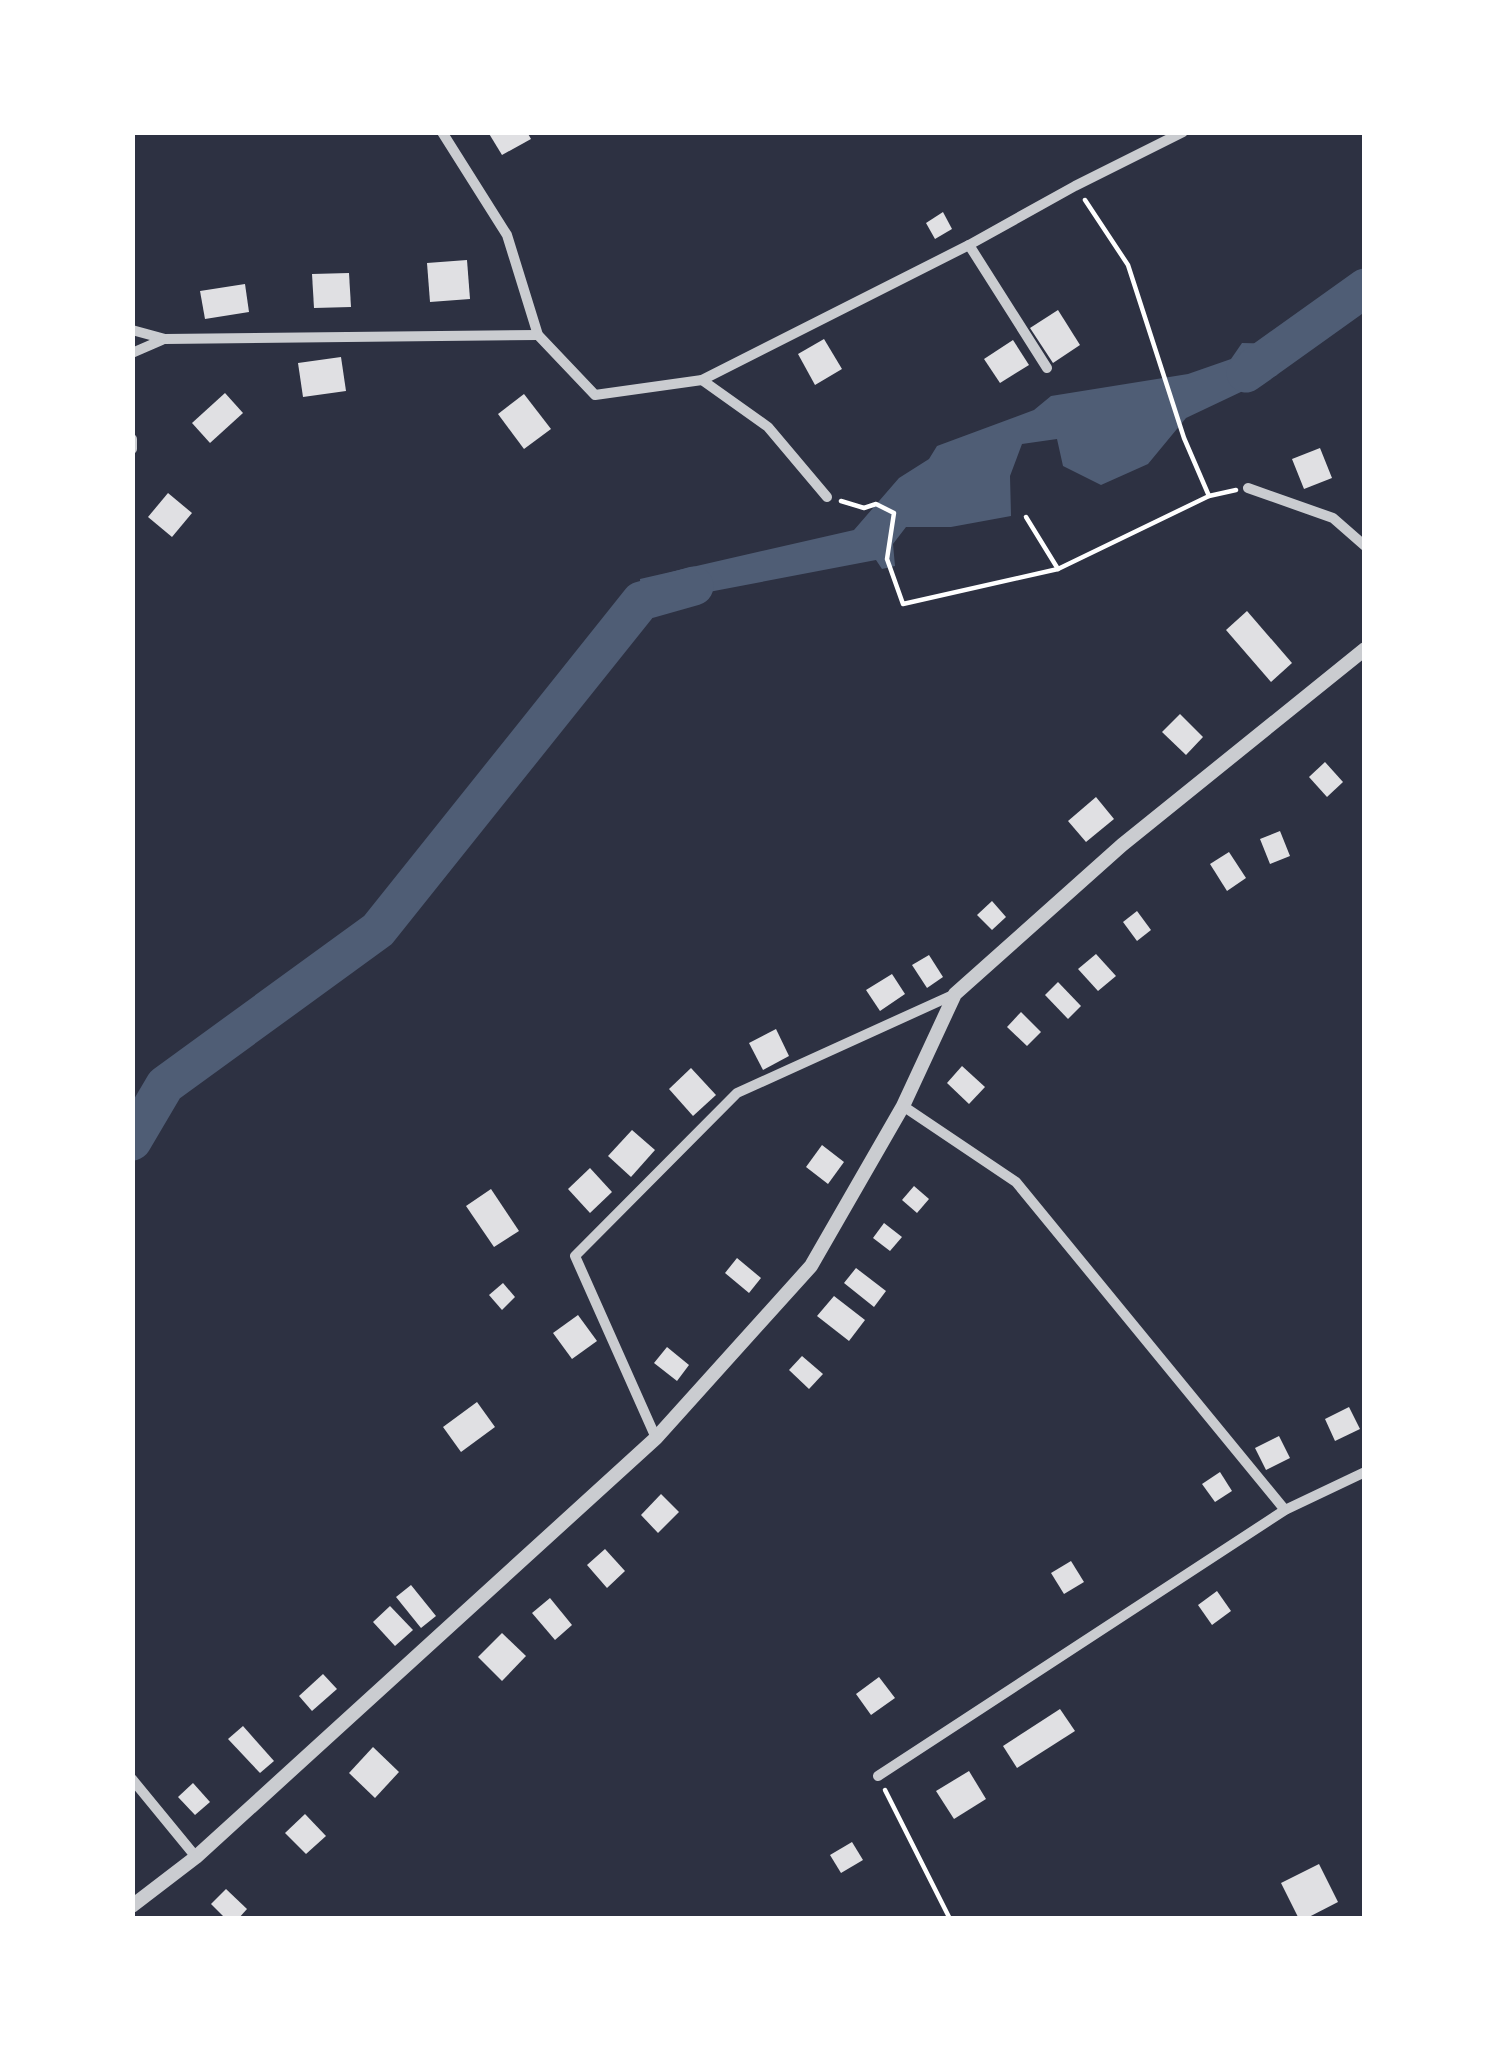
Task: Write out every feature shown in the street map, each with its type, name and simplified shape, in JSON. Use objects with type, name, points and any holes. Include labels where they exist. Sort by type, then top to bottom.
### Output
[{"type":"street","points":[[442,132],[507,235],[538,335],[596,395],[702,380],[1184,132]]},
{"type":"street","points":[[969,245],[1047,368]]},
{"type":"street","points":[[132,330],[165,339],[538,335]]},
{"type":"street","points":[[132,352],[165,339]]},
{"type":"street","points":[[702,380],[768,427],[827,497]]},
{"type":"street","points":[[132,439],[132,449]]},
{"type":"street","points":[[1247,488],[1333,518],[1365,546]]},
{"type":"street","points":[[656,1438],[575,1256],[737,1093],[955,994],[1122,845],[1365,649]]},
{"type":"street","points":[[132,1906],[196,1857],[656,1438],[811,1266],[903,1106],[955,994]]},
{"type":"street","points":[[903,1106],[1016,1181],[1285,1510]]},
{"type":"street","points":[[878,1776],[1285,1510],[1365,1472]]},
{"type":"street","points":[[132,1780],[196,1857]]},
{"type":"path","points":[[1075,186],[1128,265],[1184,438],[1209,496]]},
{"type":"path","points":[[827,497],[864,508],[876,505],[894,513],[886,559],[903,604],[1058,569],[1209,496],[1247,488]]},
{"type":"path","points":[[1026,517],[1058,569]]},
{"type":"path","points":[[878,1776],[950,1919]]},
{"type":"water","points":[[1242,343],[1287,344],[1277,375],[1186,418],[1148,464],[1101,485],[1063,466],[1057,439],[1022,444],[1010,476],[1011,516],[951,527],[906,527],[893,544],[895,566],[882,569],[876,560],[693,595],[658,616],[641,601],[640,579],[854,530],[899,478],[929,459],[937,446],[1034,410],[1051,396],[1188,374],[1231,359]]},
{"type":"building","points":[[488,132],[527,132],[531,139],[502,155]]},
{"type":"building","points":[[943,212],[952,229],[935,239],[926,223]]},
{"type":"building","points":[[467,260],[470,299],[430,302],[427,263]]},
{"type":"building","points":[[349,273],[351,307],[314,308],[312,274]]},
{"type":"building","points":[[245,284],[249,312],[205,319],[200,291]]},
{"type":"building","points":[[1058,310],[1080,345],[1053,363],[1030,328]]},
{"type":"building","points":[[824,339],[842,369],[815,385],[798,354]]},
{"type":"building","points":[[1013,340],[1029,365],[1000,383],[984,359]]},
{"type":"building","points":[[341,357],[346,391],[303,397],[298,363]]},
{"type":"building","points":[[225,393],[243,413],[210,443],[192,423]]},
{"type":"building","points":[[524,394],[551,429],[524,449],[498,414]]},
{"type":"building","points":[[1320,448],[1332,478],[1304,489],[1292,459]]},
{"type":"building","points":[[168,493],[192,513],[172,537],[148,517]]},
{"type":"building","points":[[1247,611],[1292,663],[1271,682],[1226,630]]},
{"type":"building","points":[[1180,714],[1203,737],[1186,755],[1162,732]]},
{"type":"building","points":[[1325,762],[1343,782],[1327,797],[1309,777]]},
{"type":"building","points":[[1096,797],[1114,819],[1086,842],[1068,821]]},
{"type":"building","points":[[1280,831],[1290,856],[1270,864],[1260,839]]},
{"type":"building","points":[[1229,852],[1246,878],[1227,891],[1210,864]]},
{"type":"building","points":[[992,901],[1006,917],[992,930],[977,915]]},
{"type":"building","points":[[1137,911],[1151,930],[1137,941],[1123,922]]},
{"type":"building","points":[[1096,954],[1116,976],[1098,991],[1078,969]]},
{"type":"building","points":[[929,955],[943,977],[927,988],[912,965]]},
{"type":"building","points":[[892,974],[905,994],[880,1011],[866,990]]},
{"type":"building","points":[[1058,982],[1081,1006],[1068,1019],[1045,995]]},
{"type":"building","points":[[1021,1012],[1041,1032],[1027,1046],[1007,1027]]},
{"type":"building","points":[[776,1029],[789,1056],[763,1070],[749,1043]]},
{"type":"building","points":[[962,1066],[985,1087],[969,1104],[947,1083]]},
{"type":"building","points":[[691,1068],[716,1095],[693,1116],[669,1089]]},
{"type":"building","points":[[632,1130],[655,1150],[631,1177],[608,1156]]},
{"type":"building","points":[[822,1145],[844,1162],[828,1184],[806,1167]]},
{"type":"building","points":[[590,1168],[612,1192],[590,1213],[568,1189]]},
{"type":"building","points":[[914,1186],[929,1199],[917,1213],[902,1200]]},
{"type":"building","points":[[491,1189],[519,1231],[494,1247],[466,1206]]},
{"type":"building","points":[[884,1223],[902,1237],[890,1251],[873,1238]]},
{"type":"building","points":[[737,1258],[761,1278],[749,1293],[725,1273]]},
{"type":"building","points":[[856,1268],[886,1291],[874,1307],[844,1283]]},
{"type":"building","points":[[503,1283],[515,1297],[502,1310],[489,1295]]},
{"type":"building","points":[[834,1296],[865,1320],[849,1341],[817,1316]]},
{"type":"building","points":[[578,1315],[597,1341],[572,1359],[553,1333]]},
{"type":"building","points":[[667,1347],[689,1365],[677,1381],[654,1363]]},
{"type":"building","points":[[802,1356],[823,1374],[809,1389],[789,1370]]},
{"type":"building","points":[[477,1402],[495,1427],[461,1452],[443,1427]]},
{"type":"building","points":[[1349,1407],[1360,1429],[1335,1441],[1325,1419]]},
{"type":"building","points":[[1279,1436],[1290,1458],[1266,1470],[1255,1448]]},
{"type":"building","points":[[1220,1472],[1232,1491],[1215,1502],[1202,1484]]},
{"type":"building","points":[[661,1494],[679,1512],[658,1533],[641,1515]]},
{"type":"building","points":[[605,1549],[625,1571],[607,1588],[587,1565]]},
{"type":"building","points":[[1071,1561],[1084,1582],[1064,1594],[1051,1573]]},
{"type":"building","points":[[411,1585],[436,1616],[421,1628],[396,1597]]},
{"type":"building","points":[[1217,1591],[1231,1611],[1212,1625],[1198,1605]]},
{"type":"building","points":[[550,1598],[572,1625],[555,1640],[532,1613]]},
{"type":"building","points":[[390,1606],[413,1630],[395,1646],[373,1622]]},
{"type":"building","points":[[502,1633],[526,1656],[502,1681],[478,1657]]},
{"type":"building","points":[[323,1674],[337,1689],[312,1711],[299,1696]]},
{"type":"building","points":[[879,1677],[895,1698],[871,1715],[856,1694]]},
{"type":"building","points":[[1060,1709],[1075,1731],[1017,1768],[1003,1746]]},
{"type":"building","points":[[243,1726],[274,1761],[260,1773],[228,1739]]},
{"type":"building","points":[[373,1747],[399,1772],[375,1798],[349,1773]]},
{"type":"building","points":[[969,1771],[986,1799],[954,1819],[936,1791]]},
{"type":"building","points":[[193,1783],[210,1802],[195,1815],[178,1797]]},
{"type":"building","points":[[305,1814],[326,1836],[306,1854],[285,1833]]},
{"type":"building","points":[[852,1842],[863,1860],[841,1873],[830,1855]]},
{"type":"building","points":[[1319,1864],[1338,1902],[1299,1919],[1281,1883]]},
{"type":"building","points":[[226,1889],[247,1909],[238,1919],[226,1919],[211,1904]]},
{"type":"waterway","points":[[1246,373],[1365,288]]},
{"type":"waterway","points":[[132,1141],[165,1085],[378,930],[641,601],[694,586]]}]
